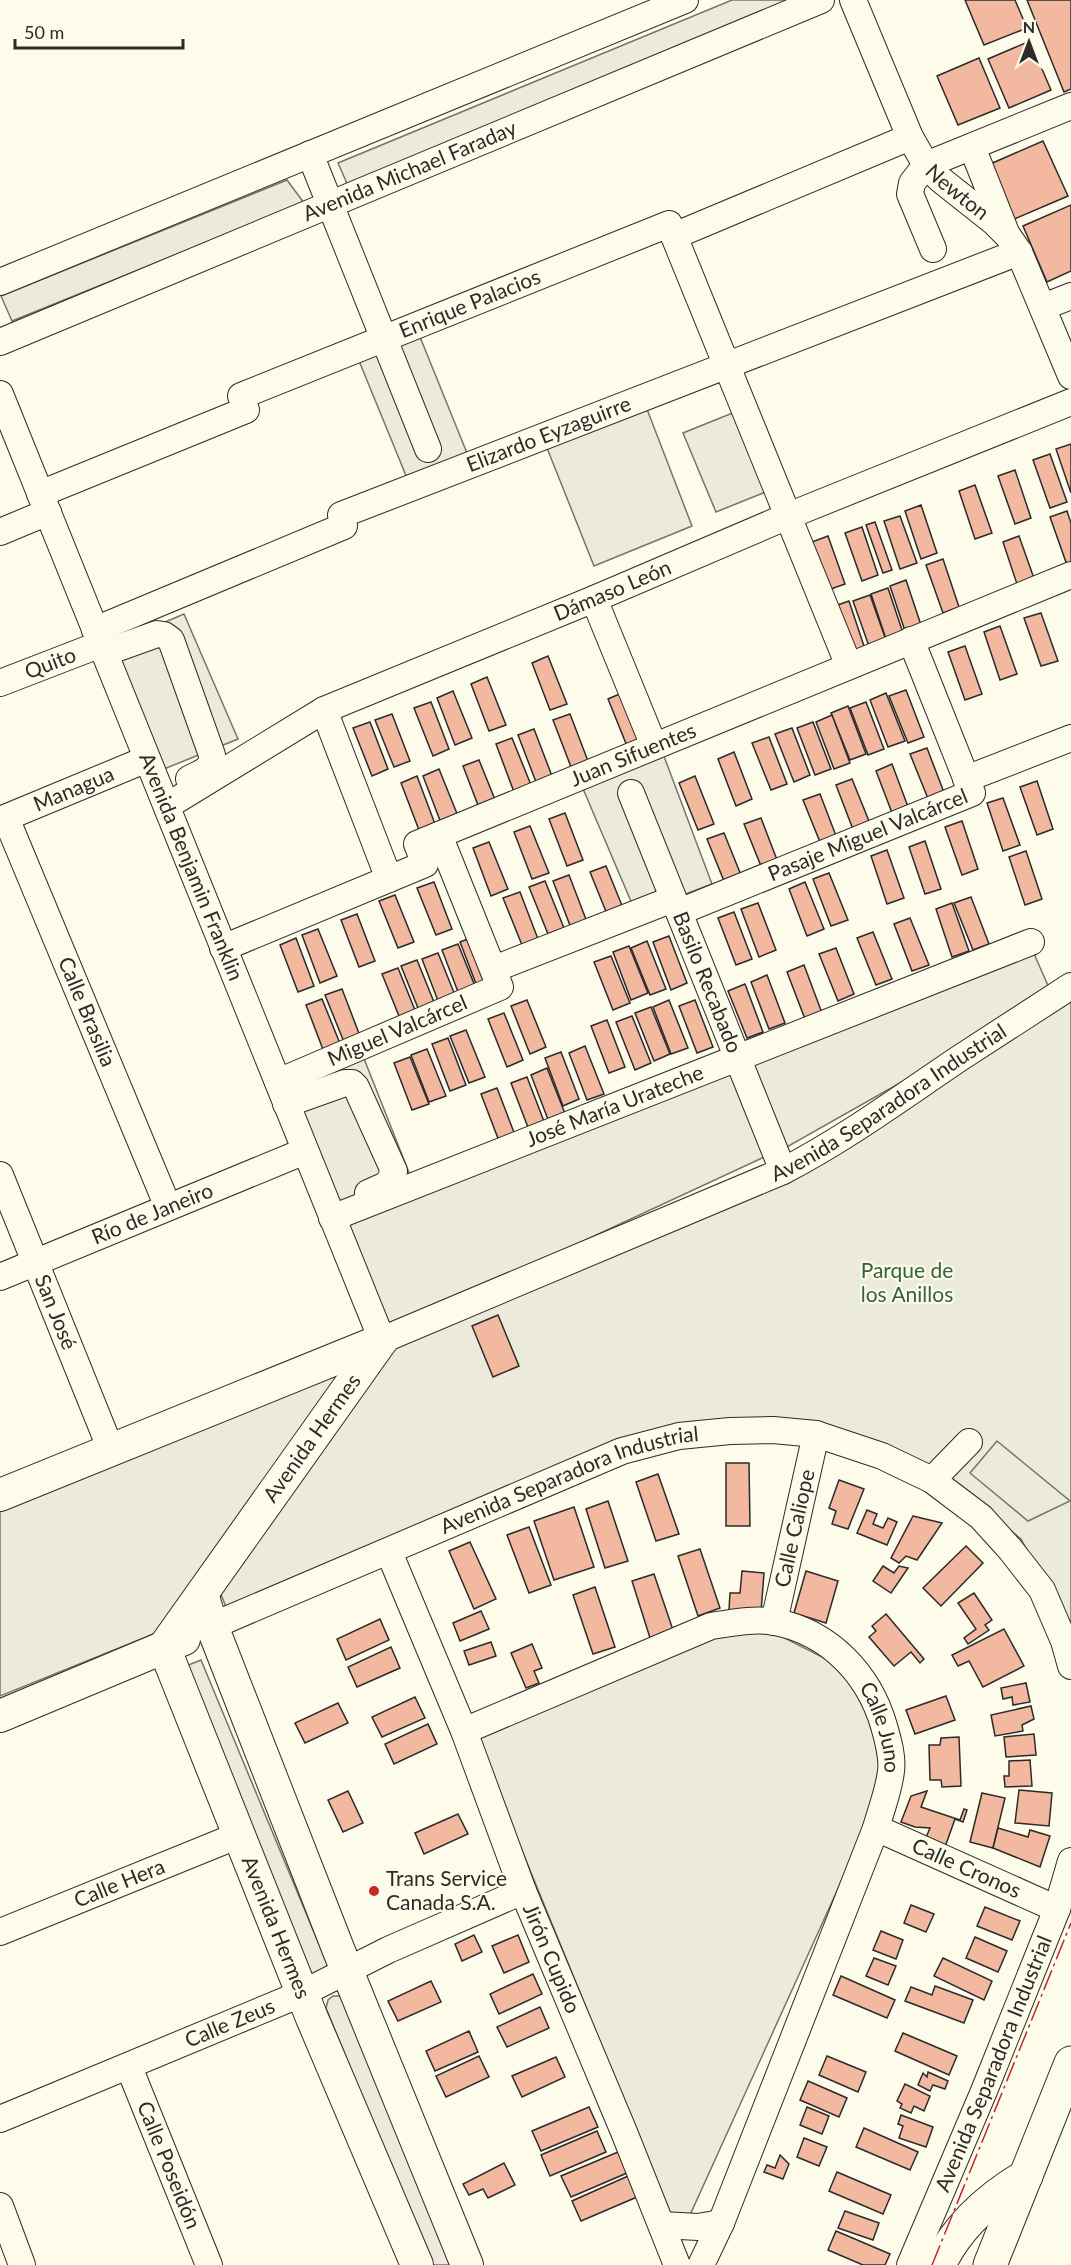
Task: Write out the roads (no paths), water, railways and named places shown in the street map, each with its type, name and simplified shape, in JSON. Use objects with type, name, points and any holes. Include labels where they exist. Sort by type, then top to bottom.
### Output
[{"type":"highway","points":[[990,2265],[1071,2063]]},
{"type":"highway","points":[[939,2265],[956,2237],[972,2217],[1000,2191],[1026,2176]]},
{"type":"main road","name":"Avenida Separadora Industrial","points":[[0,1495],[382,1340]]},
{"type":"main road","name":"Avenida Hermes","points":[[382,1340],[164,1647],[303,1993],[417,2265]]},
{"type":"main road","points":[[202,1594],[212,1626],[347,1970],[467,2265]]},
{"type":"main road","name":"Avenida Separadora Industrial","points":[[0,1716],[212,1626]]},
{"type":"street","points":[[0,282],[685,0]]},
{"type":"street","name":"Avenida Michael Faraday","points":[[0,342],[821,0]]},
{"type":"street","name":"Newton","points":[[853,0],[910,137],[926,165],[1014,244],[1044,307],[1071,376]]},
{"type":"street","points":[[933,249],[910,194],[912,183],[926,165],[1071,106]]},
{"type":"street","points":[[849,666],[674,236],[910,137]]},
{"type":"street","points":[[972,147],[1014,244]]},
{"type":"street","points":[[310,154],[428,449]]},
{"type":"street","name":"Enrique Palacios","points":[[44,503],[246,410],[241,396],[669,224],[674,236]]},
{"type":"street","name":"Elizardo Eyzaguirre","points":[[100,642],[344,526],[341,515],[727,365],[1014,244]]},
{"type":"street","points":[[1044,307],[1071,296]]},
{"type":"street","name":"Avenida Benjamin Franklin","points":[[0,394],[382,1340]]},
{"type":"street","name":"Dámaso León","points":[[164,799],[324,710],[788,516],[1071,402]]},
{"type":"street","points":[[0,532],[44,503]]},
{"type":"street","name":"Juan Sifuentes","points":[[223,948],[425,864],[417,844],[1071,575]]},
{"type":"street","points":[[594,599],[654,746]]},
{"type":"street","points":[[100,642],[157,634],[164,635],[171,640],[212,755],[212,762],[209,769],[164,799]]},
{"type":"street","points":[[911,640],[966,779]]},
{"type":"street","name":"Quito","points":[[0,683],[100,642]]},
{"type":"street","points":[[324,710],[389,879]]},
{"type":"street","name":"Pasaje Miguel Valcárcel","points":[[676,905],[972,794],[966,779],[1071,738]]},
{"type":"street","name":"Managua","points":[[3,819],[147,759]]},
{"type":"street","name":"Basilo Recabado","points":[[631,793],[783,1171]]},
{"type":"street","name":"Calle Brasilia","points":[[3,819],[168,1207]]},
{"type":"street","points":[[439,835],[494,969],[676,905]]},
{"type":"street","name":"José María Urateche","points":[[331,1214],[740,1062],[1031,942]]},
{"type":"street","name":"Miguel Valcárcel","points":[[282,1093],[500,987],[494,969]]},
{"type":"street","name":"Avenida Separadora Industrial","points":[[382,1340],[783,1171],[816,1154],[1071,986]]},
{"type":"street","points":[[513,1162],[740,1062]]},
{"type":"street","points":[[282,1093],[352,1083],[356,1087],[394,1171],[388,1184],[331,1214]]},
{"type":"street","name":"Río de Janeiro","points":[[0,1276],[305,1151]]},
{"type":"street","name":"San José","points":[[0,1175],[111,1450]]},
{"type":"street","name":"Avenida Separadora Industrial","points":[[212,1626],[622,1451],[678,1436],[772,1430],[816,1434],[882,1456],[932,1480],[981,1517],[1042,1590],[1064,1641],[1071,1666]]},
{"type":"street","name":"Calle Caliope","points":[[774,1622],[816,1434]]},
{"type":"street","points":[[932,1480],[969,1442]]},
{"type":"street","name":"Jirón Cupido","points":[[389,1552],[464,1731],[523,1891],[677,2265]]},
{"type":"street","name":"Calle Juno","points":[[464,1731],[711,1626],[742,1622],[774,1622],[813,1635],[844,1657],[865,1682],[880,1712],[888,1740],[892,1770],[876,1828],[721,2223],[701,2265]]},
{"type":"street","name":"Calle Cronos","points":[[876,1828],[1057,1909]]},
{"type":"street","name":"Calle Hera","points":[[0,1932],[239,1835]]},
{"type":"street","name":"Avenida Separadora Industrial","points":[[910,2265],[984,2091],[1057,1909],[1071,1861]]},
{"type":"street","name":"Calle Zeus","points":[[0,2119],[303,1993],[347,1970],[523,1891]]},
{"type":"street","name":"Calle Poseidón","points":[[129,2067],[209,2265]]},
{"type":"street","points":[[0,2206],[22,2265]]},
{"type":"street","points":[[662,2225],[688,2227],[721,2223]]},
{"type":"place","name":"Trans Service Canada S.A.","points":[[374,1891]]},
{"type":"park label","name":"Parque de los Anillos","points":[[907,1283]]}]
